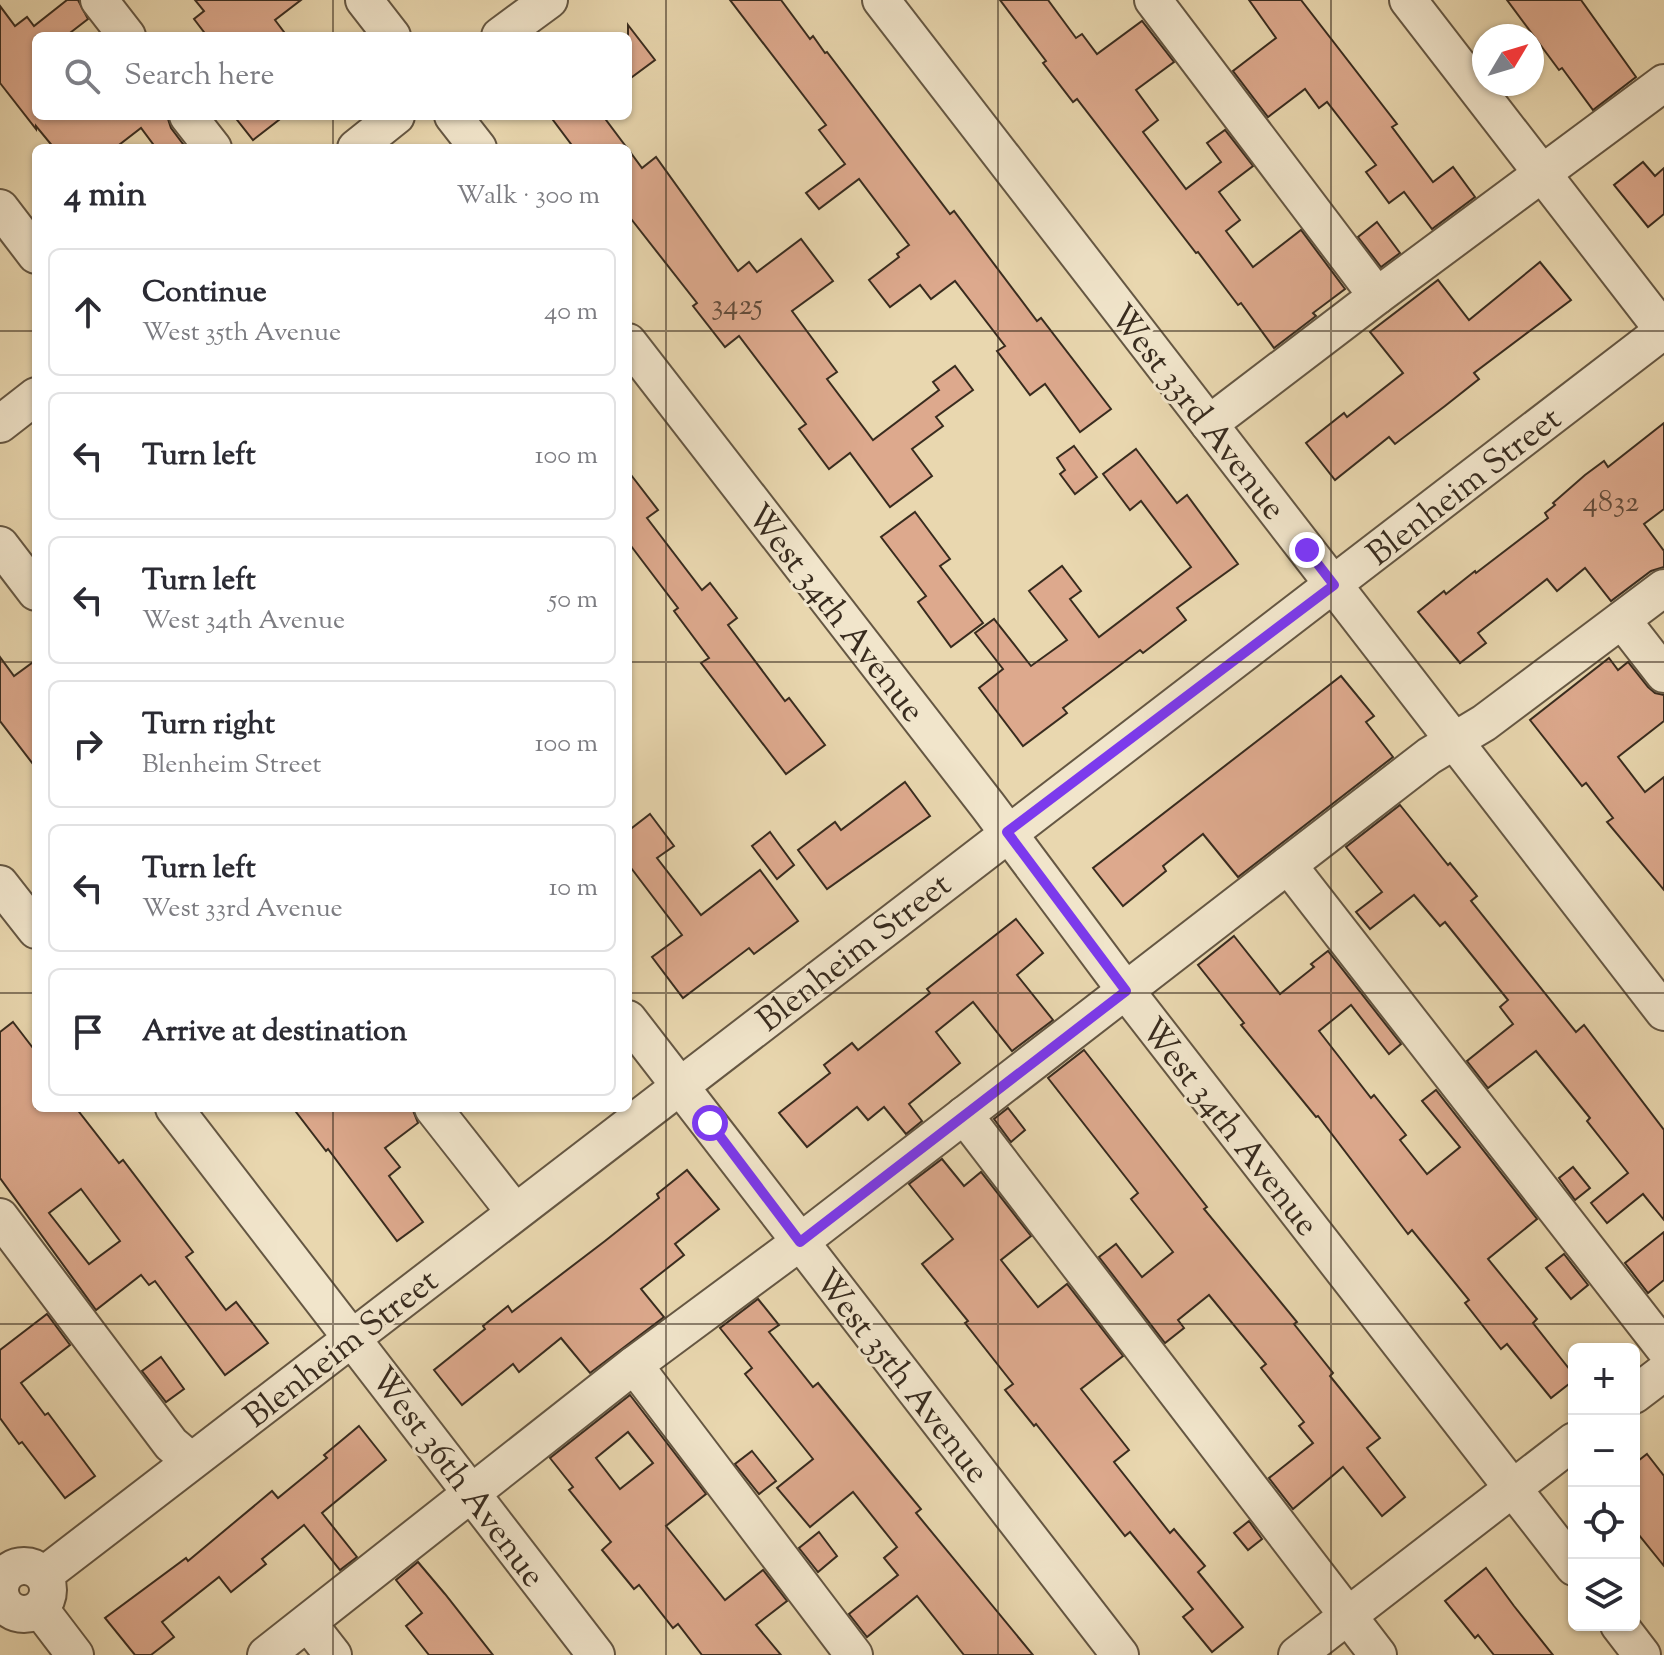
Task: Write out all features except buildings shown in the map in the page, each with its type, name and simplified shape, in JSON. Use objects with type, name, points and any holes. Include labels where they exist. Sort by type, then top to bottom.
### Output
[{"type":"street","points":[[99,0],[124,32]]},
{"type":"street","points":[[364,0],[389,32]]},
{"type":"street","points":[[505,32],[549,0]]},
{"type":"street","name":"West 33rd Avenue","points":[[881,0],[1664,1012]]},
{"type":"street","points":[[1153,0],[1377,296]]},
{"type":"street","points":[[1408,0],[1664,330]]},
{"type":"street","points":[[1209,424],[1664,83]]},
{"type":"street","points":[[191,120],[210,144]]},
{"type":"street","points":[[361,144],[391,120]]},
{"type":"street","points":[[456,120],[475,144]]},
{"type":"street","points":[[0,208],[32,250]]},
{"type":"street","name":"Blenheim Street","points":[[17,1587],[191,1461],[1664,330]]},
{"type":"street","name":"West 34th Avenue","points":[[632,347],[1126,991],[1568,1559]]},
{"type":"street","points":[[0,424],[32,399]]},
{"type":"street","points":[[0,545],[32,587]]},
{"type":"street","points":[[266,1655],[634,1365],[800,1242],[1429,756],[1484,723],[1664,588]]},
{"type":"street","points":[[1622,620],[1664,674]]},
{"type":"street","points":[[1288,865],[1664,1348]]},
{"type":"street","points":[[0,884],[32,925]]},
{"type":"street","name":"West 35th Avenue","points":[[632,1024],[1120,1655]]},
{"type":"street","name":"West 36th Avenue","points":[[177,1112],[596,1655]]},
{"type":"street","points":[[436,1112],[514,1211]]},
{"type":"street","points":[[964,1115],[1378,1655]]},
{"type":"street","points":[[0,1217],[171,1444],[191,1461]]},
{"type":"street","points":[[634,1365],[854,1655]]},
{"type":"street","points":[[1640,1390],[1664,1372]]},
{"type":"street","points":[[1297,1655],[1568,1446]]},
{"type":"street","points":[[17,1587],[75,1655]]},
{"type":"street","points":[[308,1623],[333,1655]]},
{"type":"street","points":[[1624,1631],[1642,1655]]},
{"type":"route","points":[[710,1123],[800,1242],[1126,991],[1007,832],[1334,585],[1307,550]]}]
